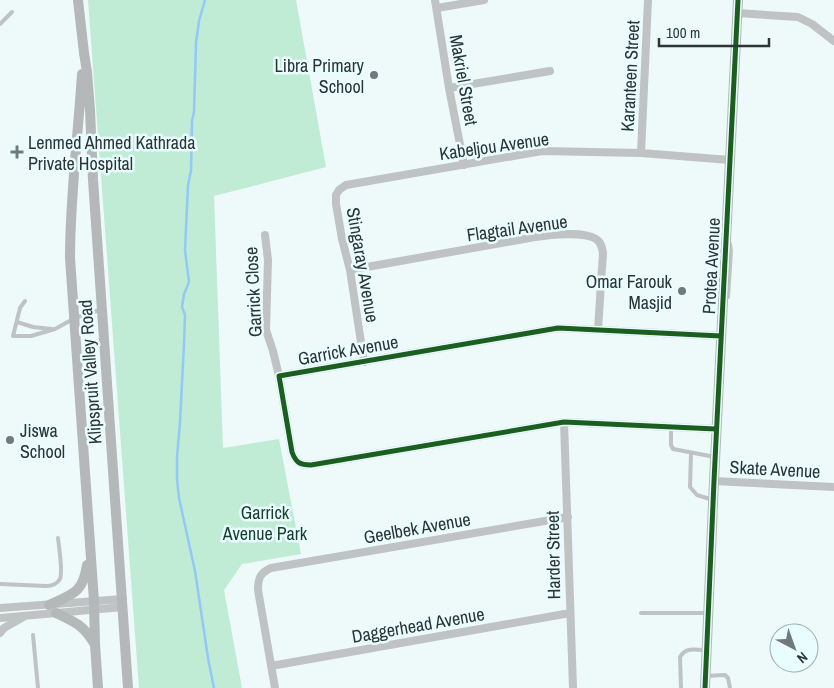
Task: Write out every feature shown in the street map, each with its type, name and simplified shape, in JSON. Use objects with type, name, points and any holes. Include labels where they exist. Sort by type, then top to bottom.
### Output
[{"type":"main road","name":"Klipspruit Valley Road","points":[[78,0],[90,110],[93,180],[128,688]]},
{"type":"main road","name":"Protea Avenue","points":[[705,688],[738,0]]},
{"type":"main road","name":"Klipspruit Valley Road","points":[[84,53],[70,230],[70,258],[98,688]]},
{"type":"main road","points":[[49,605],[69,596],[85,579],[89,540]]},
{"type":"main road","points":[[56,613],[79,624],[95,644]]},
{"type":"main road","name":"Protea Avenue","points":[[699,688],[707,618]]},
{"type":"street","points":[[436,4],[484,0]]},
{"type":"street","name":"Karanteen Street","points":[[641,153],[648,0]]},
{"type":"street","name":"Makriel Street","points":[[436,4],[449,88],[464,164]]},
{"type":"street","points":[[737,13],[798,17],[812,24],[834,41]]},
{"type":"street","points":[[449,88],[550,71]]},
{"type":"street","name":"Kabeljou Avenue","points":[[353,183],[542,151],[641,153],[730,160]]},
{"type":"street","name":"Stingaray Avenue","points":[[353,183],[342,187],[336,198],[342,239],[350,270],[364,362]]},
{"type":"street","name":"Garrick Close","points":[[265,235],[268,260],[266,330],[279,376]]},
{"type":"street","name":"Flagtail Avenue","points":[[350,270],[546,235],[579,235],[595,238],[600,243],[603,253],[598,330]]},
{"type":"street","name":"Garrick Avenue","points":[[716,428],[564,422],[304,465],[296,461],[292,452],[279,376],[552,329],[721,336]]},
{"type":"street","name":"Harder Street","points":[[564,422],[573,688]]},
{"type":"street","name":"Skate Avenue","points":[[714,481],[834,486]]},
{"type":"street","name":"Geelbek Avenue","points":[[271,666],[258,590],[261,574],[266,570],[568,517]]},
{"type":"street","points":[[0,618],[56,613],[123,603]]},
{"type":"street","points":[[0,608],[49,605],[94,606]]},
{"type":"street","name":"Daggerhead Avenue","points":[[271,666],[570,613]]},
{"type":"street","points":[[0,633],[4,628],[27,615]]},
{"type":"street","points":[[271,666],[275,688]]},
{"type":"lane","points":[[0,24],[12,12]]},
{"type":"lane","points":[[25,301],[20,308],[13,336],[31,336],[56,329],[75,318],[102,310]]},
{"type":"lane","points":[[17,322],[33,328],[56,329]]},
{"type":"lane","points":[[670,426],[673,449],[715,457]]},
{"type":"lane","points":[[691,453],[690,487],[697,494],[713,500]]},
{"type":"lane","points":[[0,584],[52,586],[56,583],[61,574],[58,538]]},
{"type":"lane","points":[[642,613],[707,618]]},
{"type":"lane","points":[[33,636],[38,688]]},
{"type":"lane","points":[[681,688],[681,654],[691,649],[703,650]]},
{"type":"lane","points":[[706,676],[725,675],[728,678],[730,688]]},
{"type":"green space","name":"Garrick Avenue Park","points":[[88,0],[296,0],[326,167],[214,196],[223,448],[279,439],[301,554],[242,564],[224,590],[242,688],[139,688]]},
{"type":"waterway","points":[[205,0],[199,21],[196,43],[191,171],[188,185],[185,250],[189,282],[184,294],[182,307],[185,315],[177,479],[179,498],[195,571],[214,688]]},
{"type":"cycle path","points":[[705,688],[738,0]]},
{"type":"cycle path","points":[[716,429],[564,422],[304,465],[295,459],[292,452],[279,376],[558,328],[721,336]]},
{"type":"place","name":"Libra Primary School","points":[[374,75]]},
{"type":"place","name":"Lenmed Ahmed Kathrada Private Hospital","points":[[17,152]]},
{"type":"place","name":"Omar Farouk Masjid","points":[[682,291]]},
{"type":"place","name":"Jiswa School","points":[[10,440]]}]
